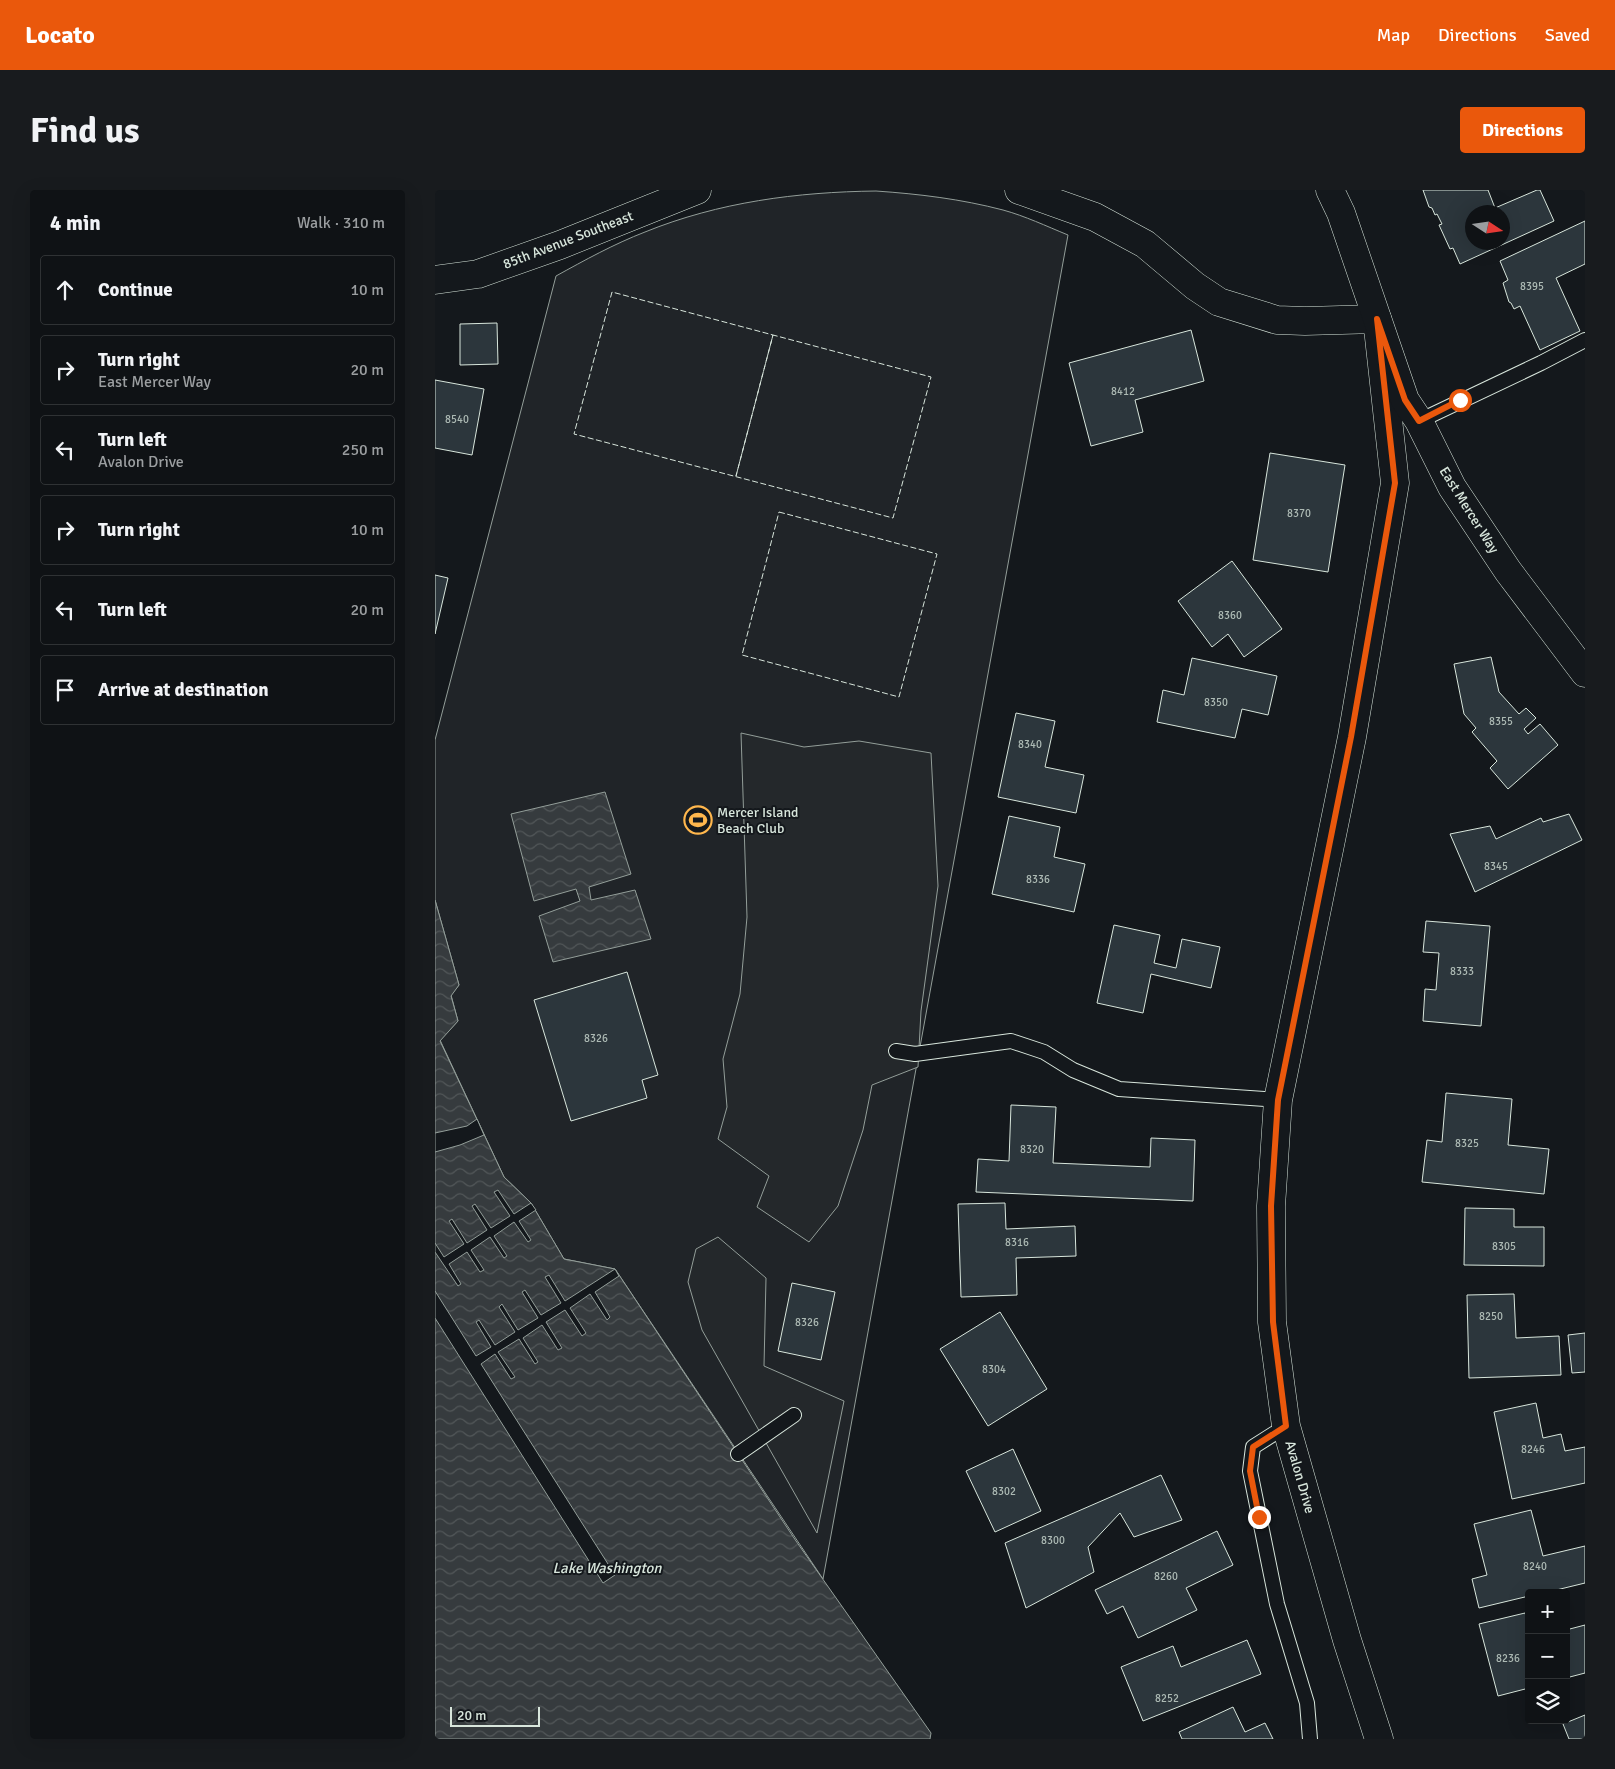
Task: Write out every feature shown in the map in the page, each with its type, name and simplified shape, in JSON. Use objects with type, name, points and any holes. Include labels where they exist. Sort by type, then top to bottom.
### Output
[{"type":"street","name":"85th Avenue Southeast","points":[[435,280],[478,274],[496,268],[561,245],[697,190]]},
{"type":"street","points":[[1019,190],[1095,217],[1145,244],[1195,286],[1219,302],[1277,320],[1377,319]]},
{"type":"street","name":"East Mercer Way","points":[[1330,190],[1341,213],[1405,400],[1419,421],[1452,487],[1508,572],[1585,673]]},
{"type":"street","name":"Avalon Drive","points":[[1377,319],[1395,483],[1351,737],[1278,1100],[1271,1206],[1273,1322],[1286,1426],[1347,1640],[1379,1739]]},
{"type":"lane","points":[[1419,421],[1534,367],[1585,340]]},
{"type":"lane","points":[[896,1050],[915,1054],[1011,1041],[1044,1052],[1073,1070],[1119,1089],[1278,1100]]},
{"type":"lane","points":[[738,1454],[794,1415]]},
{"type":"lane","points":[[1286,1426],[1253,1447],[1250,1471],[1277,1604],[1307,1702],[1310,1739]]},
{"type":"shaded area","name":"Mercer Island Beach Club","points":[[876,191],[940,198],[987,206],[1019,215],[1068,235],[823,1579],[615,1269],[564,1259],[531,1203],[504,1177],[440,1040],[458,1021],[451,995],[459,985],[435,900],[435,740],[556,276],[633,237],[701,213],[730,206],[788,197]]},
{"type":"shaded area","points":[[741,733],[804,747],[859,741],[931,753],[938,886],[921,1011],[918,1067],[872,1085],[863,1130],[838,1206],[809,1242],[757,1207],[769,1176],[718,1139],[727,1107],[723,1059],[740,994],[747,917]]},
{"type":"shaded area","points":[[718,1237],[766,1278],[764,1366],[844,1401],[817,1533],[702,1330],[688,1282],[696,1249]]},
{"type":"water","points":[[605,792],[631,874],[589,887],[591,900],[635,890],[651,939],[553,962],[539,916],[580,901],[576,889],[534,901],[511,814]]},
{"type":"water","name":"Lake Washington","points":[[435,900],[459,985],[451,996],[458,1021],[440,1041],[504,1177],[531,1203],[564,1259],[615,1269],[796,1541],[931,1733],[930,1739],[435,1739]]},
{"type":"pier","points":[[477,1119],[484,1135],[460,1145],[435,1152],[435,1133],[467,1126]]},
{"type":"pier","points":[[498,1190],[514,1214],[531,1203],[536,1210],[519,1221],[531,1240],[528,1242],[514,1222],[494,1236],[507,1256],[504,1258],[490,1237],[471,1250],[484,1270],[480,1272],[467,1252],[449,1264],[461,1284],[458,1286],[435,1252],[435,1243],[444,1257],[464,1244],[449,1221],[452,1219],[467,1243],[487,1230],[472,1206],[475,1204],[491,1228],[510,1216],[494,1192]]},
{"type":"pier","points":[[615,1269],[619,1276],[595,1292],[610,1317],[607,1320],[590,1294],[570,1308],[586,1333],[582,1336],[565,1310],[546,1322],[562,1348],[558,1350],[542,1325],[523,1338],[538,1362],[535,1364],[519,1339],[498,1352],[515,1377],[511,1379],[495,1354],[481,1364],[615,1575],[603,1583],[435,1318],[435,1291],[476,1356],[491,1347],[476,1322],[479,1320],[495,1345],[515,1332],[499,1307],[502,1304],[518,1330],[538,1318],[522,1292],[525,1290],[541,1315],[561,1303],[545,1277],[549,1275],[565,1301]]},
{"type":"building","points":[[1423,190],[1488,190],[1494,205],[1465,205],[1465,250],[1491,250],[1460,264],[1453,248],[1450,249],[1439,225],[1442,224],[1432,208],[1429,207]]},
{"type":"building","points":[[1540,190],[1554,221],[1510,241],[1510,205],[1502,205]]},
{"type":"building","points":[[1585,221],[1585,264],[1556,278],[1580,331],[1540,350],[1520,306],[1514,309],[1509,302],[1503,283],[1508,280],[1500,261]]},
{"type":"building","points":[[497,323],[498,364],[460,365],[460,324]]},
{"type":"building","points":[[1191,330],[1204,381],[1135,400],[1143,432],[1091,446],[1069,363]]},
{"type":"building","points":[[435,380],[484,389],[472,455],[435,448]]},
{"type":"building","points":[[1270,453],[1345,465],[1328,572],[1253,560]]},
{"type":"building","points":[[1232,561],[1282,629],[1244,657],[1228,634],[1212,647],[1178,601]]},
{"type":"building","points":[[435,575],[448,578],[435,634]]},
{"type":"building","points":[[1491,657],[1499,692],[1519,714],[1526,708],[1536,718],[1524,729],[1528,734],[1540,724],[1558,745],[1508,789],[1490,768],[1497,761],[1472,732],[1476,728],[1464,714],[1454,664]]},
{"type":"building","points":[[1192,658],[1277,676],[1268,715],[1242,709],[1235,738],[1157,722],[1163,690],[1184,695]]},
{"type":"building","points":[[1016,713],[1055,721],[1045,767],[1084,775],[1076,813],[998,797]]},
{"type":"building","points":[[1569,814],[1582,840],[1475,892],[1450,834],[1490,826],[1496,839],[1541,818],[1543,822]]},
{"type":"building","points":[[1009,816],[1060,827],[1054,857],[1085,864],[1074,912],[992,894]]},
{"type":"building","points":[[1426,921],[1490,926],[1481,1026],[1423,1021],[1425,989],[1436,990],[1439,953],[1423,952]]},
{"type":"building","points":[[1114,925],[1160,935],[1154,963],[1176,968],[1182,939],[1220,947],[1211,988],[1151,974],[1143,1013],[1097,1003]]},
{"type":"building","points":[[627,972],[658,1075],[642,1080],[647,1098],[571,1121],[534,1000]]},
{"type":"building","points":[[1446,1093],[1512,1099],[1508,1145],[1549,1149],[1544,1194],[1422,1182],[1427,1140],[1442,1142]]},
{"type":"building","points":[[1011,1105],[1056,1107],[1053,1163],[1150,1167],[1151,1138],[1195,1140],[1193,1201],[976,1192],[978,1159],[1009,1161]]},
{"type":"building","points":[[1005,1203],[1006,1229],[1075,1226],[1076,1256],[1016,1258],[1017,1295],[961,1297],[958,1204]]},
{"type":"building","points":[[1465,1208],[1514,1209],[1514,1227],[1544,1227],[1544,1266],[1464,1265]]},
{"type":"building","points":[[792,1283],[835,1292],[821,1360],[778,1351]]},
{"type":"building","points":[[1514,1294],[1516,1338],[1559,1336],[1561,1375],[1469,1378],[1467,1295]]},
{"type":"building","points":[[1000,1312],[1047,1389],[988,1426],[940,1349]]},
{"type":"building","points":[[1585,1333],[1585,1372],[1572,1373],[1568,1335]]},
{"type":"building","points":[[1536,1403],[1543,1438],[1561,1434],[1565,1451],[1585,1447],[1585,1483],[1512,1499],[1494,1412]]},
{"type":"building","points":[[1013,1449],[1041,1511],[995,1532],[966,1471]]},
{"type":"building","points":[[1161,1475],[1182,1520],[1134,1537],[1120,1513],[1088,1547],[1094,1572],[1026,1608],[1005,1543]]},
{"type":"building","points":[[1531,1510],[1543,1556],[1585,1546],[1585,1583],[1560,1589],[1525,1589],[1525,1597],[1479,1608],[1472,1579],[1487,1575],[1474,1524]]},
{"type":"building","points":[[1217,1531],[1233,1565],[1186,1588],[1197,1610],[1138,1638],[1123,1606],[1107,1614],[1095,1590]]},
{"type":"building","points":[[1525,1613],[1525,1689],[1498,1696],[1479,1624]]},
{"type":"building","points":[[1585,1625],[1585,1673],[1570,1677],[1570,1634],[1570,1629]]},
{"type":"building","points":[[1247,1640],[1261,1674],[1143,1721],[1121,1667],[1173,1646],[1181,1667]]},
{"type":"building","points":[[1233,1707],[1245,1732],[1265,1723],[1273,1739],[1182,1739],[1179,1732]]},
{"type":"building","points":[[1585,1715],[1585,1739],[1569,1739],[1563,1724],[1570,1724],[1570,1721]]},
{"type":"fence","points":[[736,476],[773,335],[612,292],[574,434],[893,518],[931,377],[773,335],[736,476]]},
{"type":"fence","points":[[779,512],[937,554],[899,697],[742,655],[779,512]]},
{"type":"place","name":"Mercer Island Beach Club","points":[[698,820]]},
{"type":"route","points":[[1259,1517],[1250,1471],[1253,1447],[1286,1426],[1273,1322],[1271,1206],[1278,1100],[1351,737],[1395,483],[1377,319],[1405,400],[1419,421],[1460,400]]}]
